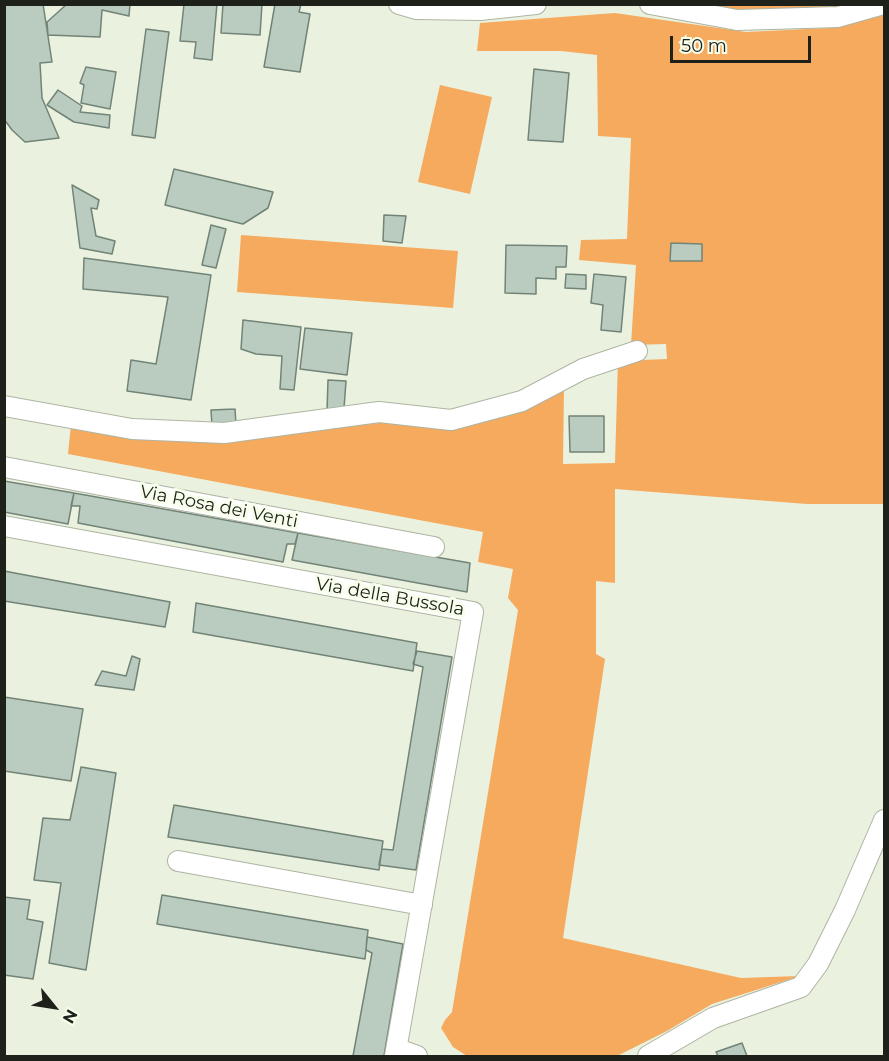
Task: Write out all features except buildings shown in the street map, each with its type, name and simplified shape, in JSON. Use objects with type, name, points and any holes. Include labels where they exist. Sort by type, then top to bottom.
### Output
[{"type":"street","points":[[399,4],[416,9],[480,10],[536,4]]},
{"type":"street","points":[[650,4],[737,20],[838,16],[884,4]]},
{"type":"street","points":[[4,406],[132,429],[224,433],[380,412],[451,420],[522,401],[583,369],[637,351]]},
{"type":"street","name":"Via Rosa dei Venti","points":[[4,467],[434,547]]},
{"type":"street","name":"Via della Bussola","points":[[4,526],[473,612],[396,1053]]},
{"type":"street","points":[[648,1056],[713,1018],[801,987],[818,964],[885,820]]},
{"type":"street","points":[[178,861],[422,905]]},
{"type":"street","points":[[396,1053],[417,1056]]},
{"type":"shaded area","points":[[678,5],[866,5],[830,12],[746,14]]},
{"type":"shaded area","points":[[615,13],[746,32],[828,28],[884,15],[884,504],[807,504],[615,489],[615,583],[596,581],[596,654],[605,659],[563,938],[741,978],[800,976],[712,1004],[667,1031],[617,1056],[467,1056],[453,1047],[441,1028],[452,1012],[518,610],[508,598],[513,569],[478,562],[483,532],[68,454],[71,425],[237,436],[390,422],[442,424],[564,387],[563,464],[615,463],[618,361],[667,359],[666,344],[631,345],[636,265],[579,260],[581,240],[627,239],[631,138],[598,136],[597,55],[561,51],[477,51],[480,23]]},
{"type":"shaded area","points":[[440,85],[492,97],[470,194],[418,182]]},
{"type":"shaded area","points":[[241,235],[458,251],[453,308],[237,292]]}]
